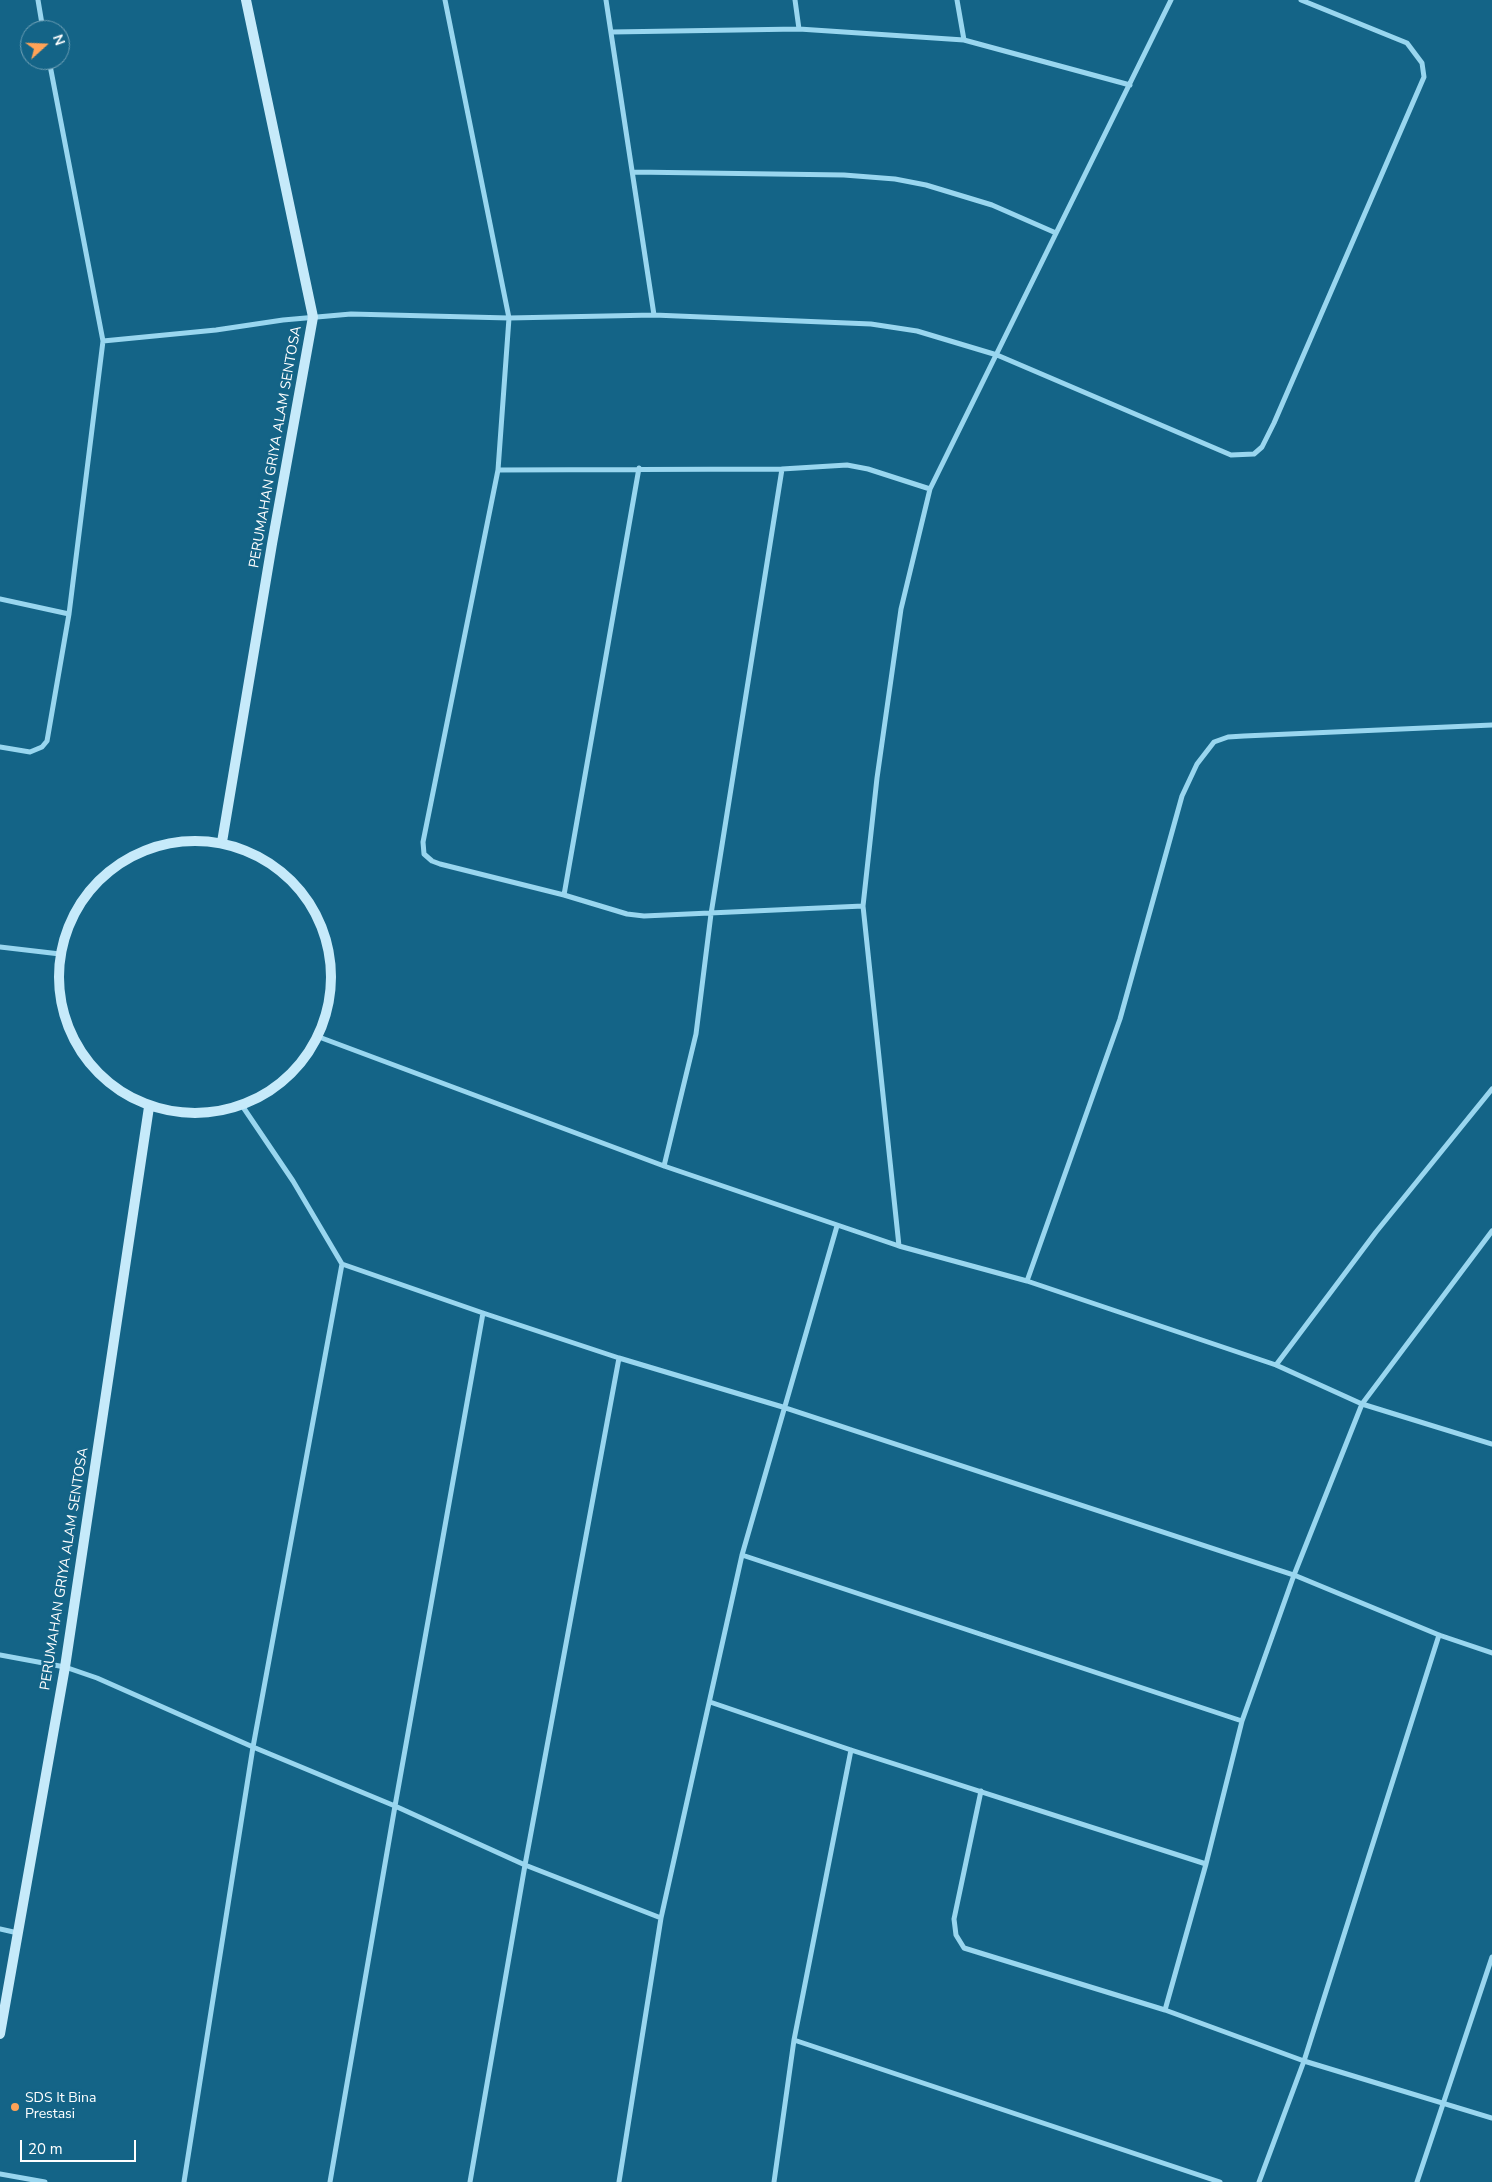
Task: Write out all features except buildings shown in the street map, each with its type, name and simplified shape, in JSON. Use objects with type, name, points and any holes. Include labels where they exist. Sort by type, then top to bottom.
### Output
[{"type":"street","points":[[38,0],[41,20]]},
{"type":"street","name":"PERUMAHAN GRIYA ALAM SENTOSA","points":[[222,842],[272,544],[313,317],[246,0]]},
{"type":"street","points":[[446,0],[509,318],[498,470],[423,842],[424,854],[432,861],[440,864],[564,895],[627,914],[644,916],[711,914],[863,906]]},
{"type":"street","points":[[606,0],[654,315]]},
{"type":"street","points":[[795,0],[799,29]]},
{"type":"street","points":[[957,0],[964,40]]},
{"type":"street","points":[[899,1246],[863,906],[876,778],[901,610],[930,489],[1171,0]]},
{"type":"street","points":[[103,341],[351,314],[509,318],[654,315],[871,324],[918,331],[997,355],[1231,455],[1254,454],[1262,447],[1424,77],[1422,63],[1406,43],[1301,0]]},
{"type":"street","points":[[612,32],[799,29],[964,40],[1130,85]]},
{"type":"street","points":[[0,748],[30,752],[42,747],[47,741],[69,614],[103,341],[51,70]]},
{"type":"street","points":[[633,172],[844,175],[895,179],[992,205],[1056,232]]},
{"type":"street","points":[[498,470],[639,468],[782,469],[847,465],[868,469],[930,489]]},
{"type":"street","points":[[564,895],[639,468]]},
{"type":"street","points":[[664,1166],[696,1034],[711,914],[782,469]]},
{"type":"street","points":[[0,599],[69,614]]},
{"type":"street","points":[[1027,1281],[1120,1019],[1182,796],[1196,764],[1214,742],[1228,737],[1244,736],[1492,726]]},
{"type":"street","points":[[191,840],[222,842],[261,857],[294,882],[318,916],[331,955],[331,997],[319,1037],[300,1067],[275,1090],[243,1107],[204,1114],[180,1114],[149,1107],[121,1092],[96,1072],[78,1047],[65,1018],[59,986],[60,954],[69,925],[84,897],[105,874],[130,856],[160,844],[191,840]]},
{"type":"street","points":[[0,947],[60,954]]},
{"type":"street","points":[[319,1037],[664,1166],[899,1246],[1027,1281],[1276,1365],[1362,1404],[1492,1444]]},
{"type":"street","points":[[1276,1365],[1376,1232],[1492,1090]]},
{"type":"street","name":"PERUMAHAN GRIYA ALAM SENTOSA","points":[[0,2034],[65,1667],[149,1107]]},
{"type":"street","points":[[243,1107],[293,1181],[342,1264],[619,1358],[786,1408],[1294,1575],[1439,1635],[1492,1653]]},
{"type":"street","points":[[620,2182],[661,1918],[742,1555],[837,1226]]},
{"type":"street","points":[[1166,2010],[1206,1864],[1242,1721],[1294,1575],[1362,1404],[1492,1231]]},
{"type":"street","points":[[184,2182],[253,1747],[342,1264]]},
{"type":"street","points":[[330,2182],[395,1806],[484,1313]]},
{"type":"street","points":[[470,2182],[525,1865],[619,1358]]},
{"type":"street","points":[[742,1555],[1242,1721]]},
{"type":"street","points":[[1259,2182],[1304,2061],[1439,1635]]},
{"type":"street","points":[[0,1655],[65,1667],[98,1678],[253,1747],[395,1806],[525,1865],[661,1918]]},
{"type":"street","points":[[710,1702],[851,1750],[981,1790],[1206,1864]]},
{"type":"street","points":[[774,2182],[794,2040],[851,1750]]},
{"type":"street","points":[[981,1790],[954,1919],[956,1935],[964,1948],[1166,2010],[1304,2061],[1492,2118]]},
{"type":"street","points":[[0,1929],[19,1934]]},
{"type":"street","points":[[1417,2182],[1492,1957]]},
{"type":"street","points":[[794,2040],[1220,2182]]},
{"type":"street","points":[[0,2174],[45,2182]]},
{"type":"place","name":"SDS It Bina Prestasi","points":[[15,2107]]}]
